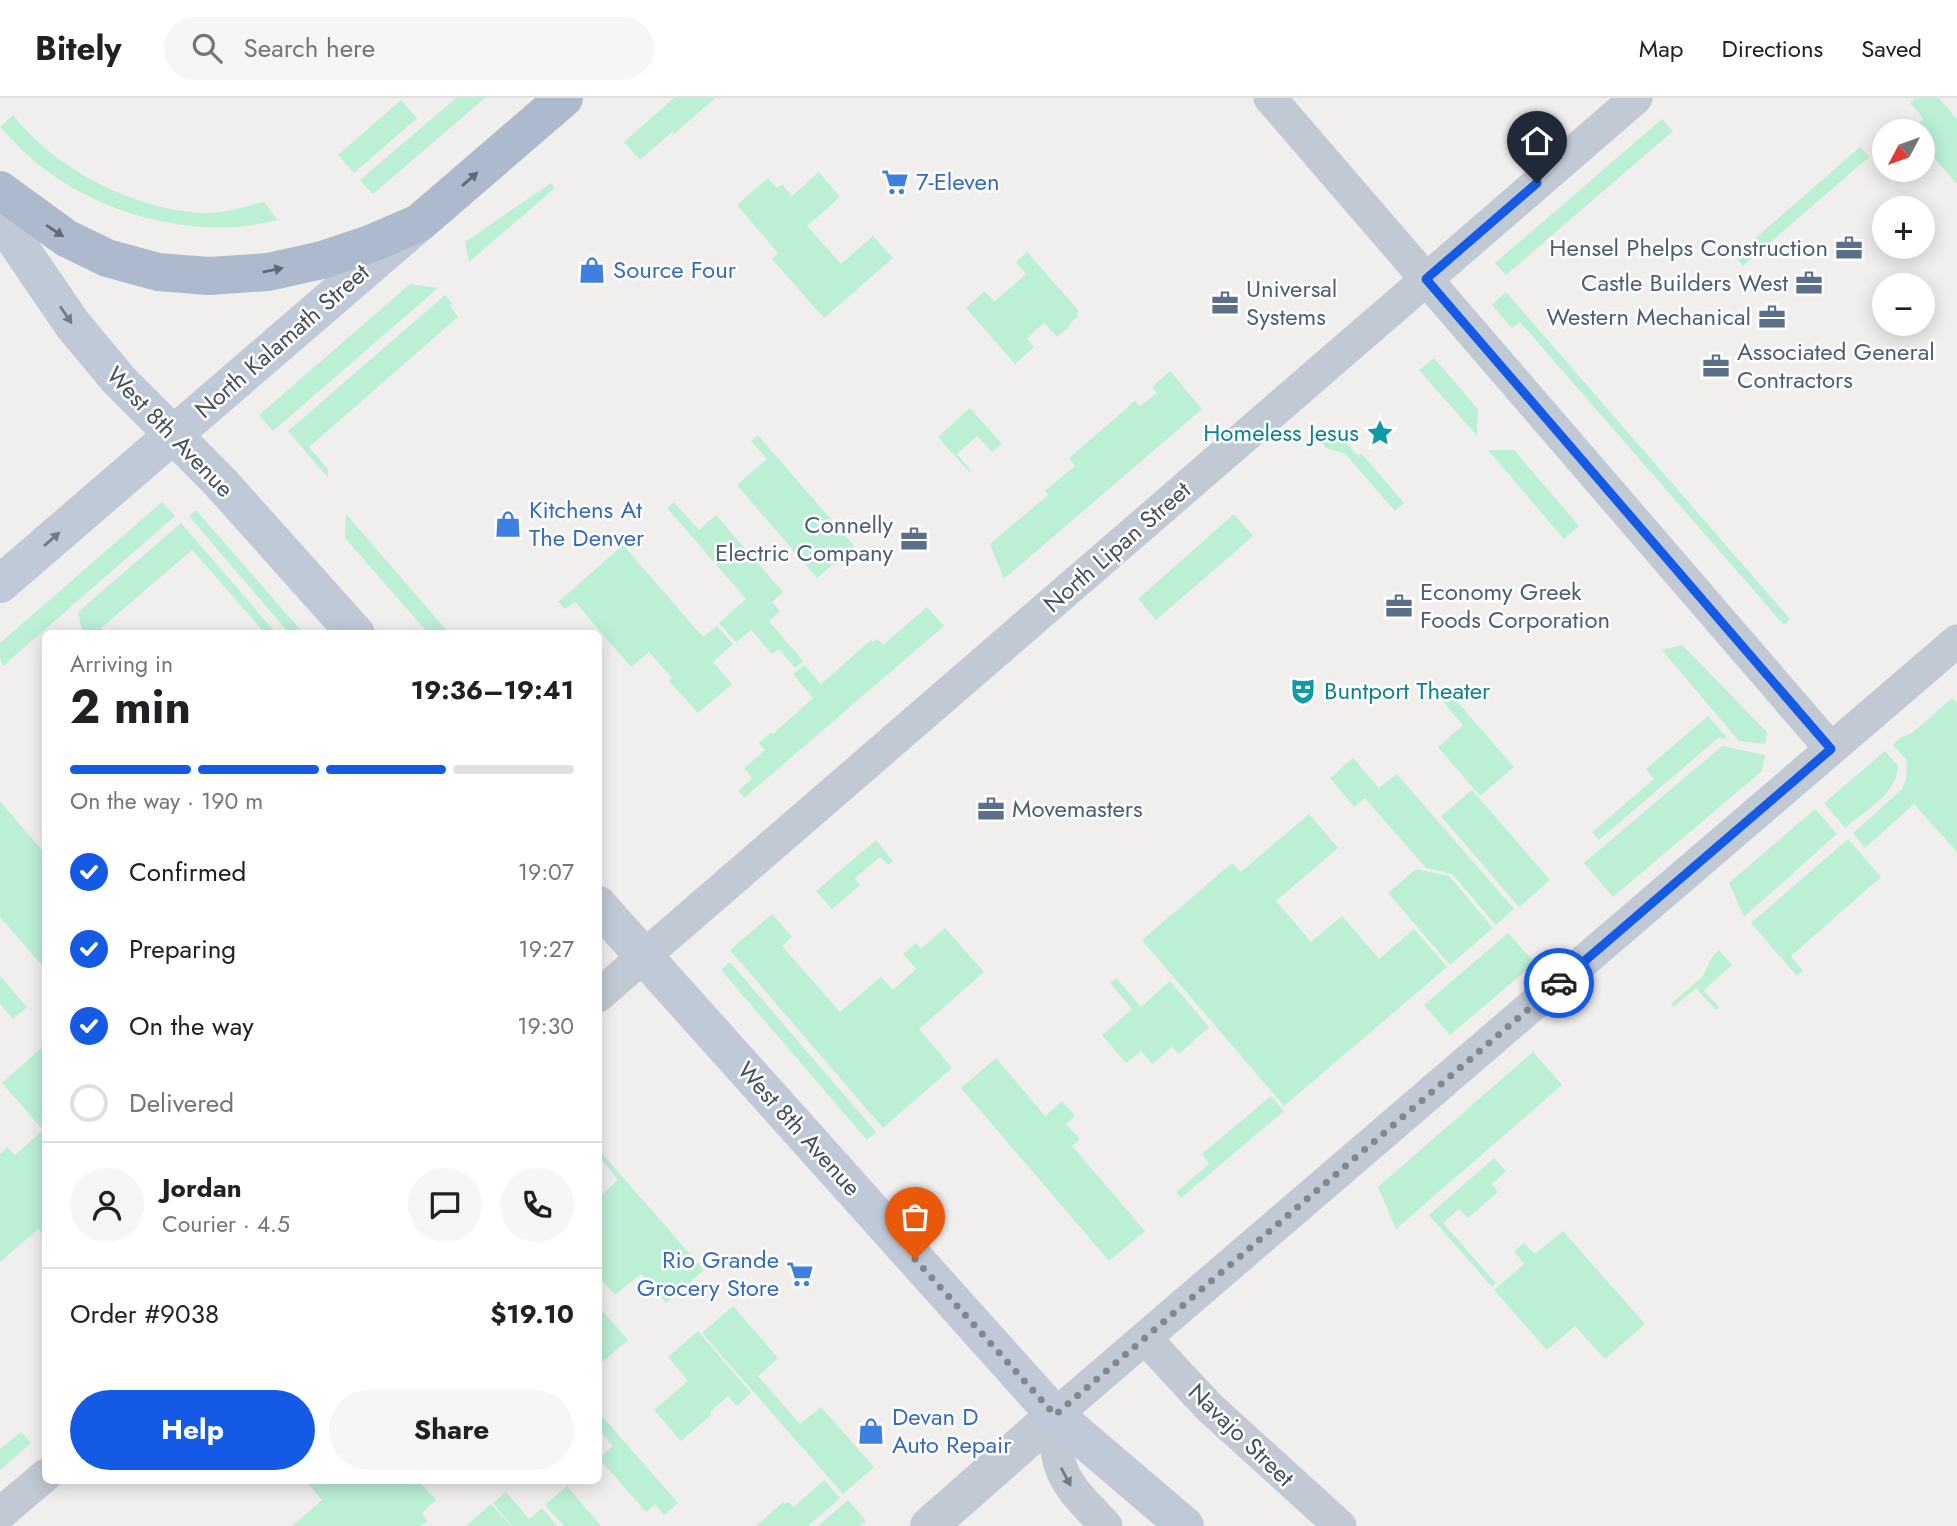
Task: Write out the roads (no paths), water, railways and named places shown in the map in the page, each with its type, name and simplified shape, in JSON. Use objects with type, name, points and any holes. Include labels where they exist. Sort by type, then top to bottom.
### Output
[{"type":"main road","name":"North Kalamath Street","points":[[0,584],[564,98]]},
{"type":"main road","points":[[0,190],[66,238],[107,258],[159,272],[209,276],[268,272],[322,260],[370,244],[418,223]]},
{"type":"main road","name":"West 8th Avenue","points":[[0,218],[74,326],[118,379],[220,482],[352,630]]},
{"type":"main road","name":"West 8th Avenue","points":[[602,910],[1055,1415],[1185,1526]]},
{"type":"street","points":[[1270,98],[1831,749]]},
{"type":"street","name":"North Lipan Street","points":[[602,993],[1636,98]]},
{"type":"street","points":[[929,1526],[1957,642]]},
{"type":"street","name":"Navajo Street","points":[[1145,1338],[1209,1407],[1340,1526]]},
{"type":"street","points":[[1055,1415],[1062,1471],[1074,1490],[1106,1526]]},
{"type":"street","points":[[0,1514],[42,1478]]},
{"type":"place","name":"7-Eleven","points":[[895,182]]},
{"type":"place","name":"Hensel Phelps Construction","points":[[1849,248]]},
{"type":"place","name":"Source Four","points":[[592,270]]},
{"type":"place","name":"Castle Builders West","points":[[1809,283]]},
{"type":"place","name":"Universal Systems","points":[[1225,303]]},
{"type":"place","name":"Western Mechanical","points":[[1772,317]]},
{"type":"place","name":"Associated General Contractors","points":[[1716,366]]},
{"type":"place","name":"Homeless Jesus","points":[[1380,433]]},
{"type":"place","name":"Kitchens At The Denver","points":[[508,524]]},
{"type":"place","name":"Connelly Electric Company","points":[[914,539]]},
{"type":"place","name":"Economy Greek Foods Corporation","points":[[1399,606]]},
{"type":"place","name":"Buntport Theater","points":[[1303,691]]},
{"type":"place","name":"Movemasters","points":[[991,809]]},
{"type":"place","name":"Rio Grande Grocery Store","points":[[800,1274]]},
{"type":"place","name":"Devan D Auto Repair","points":[[871,1431]]}]
